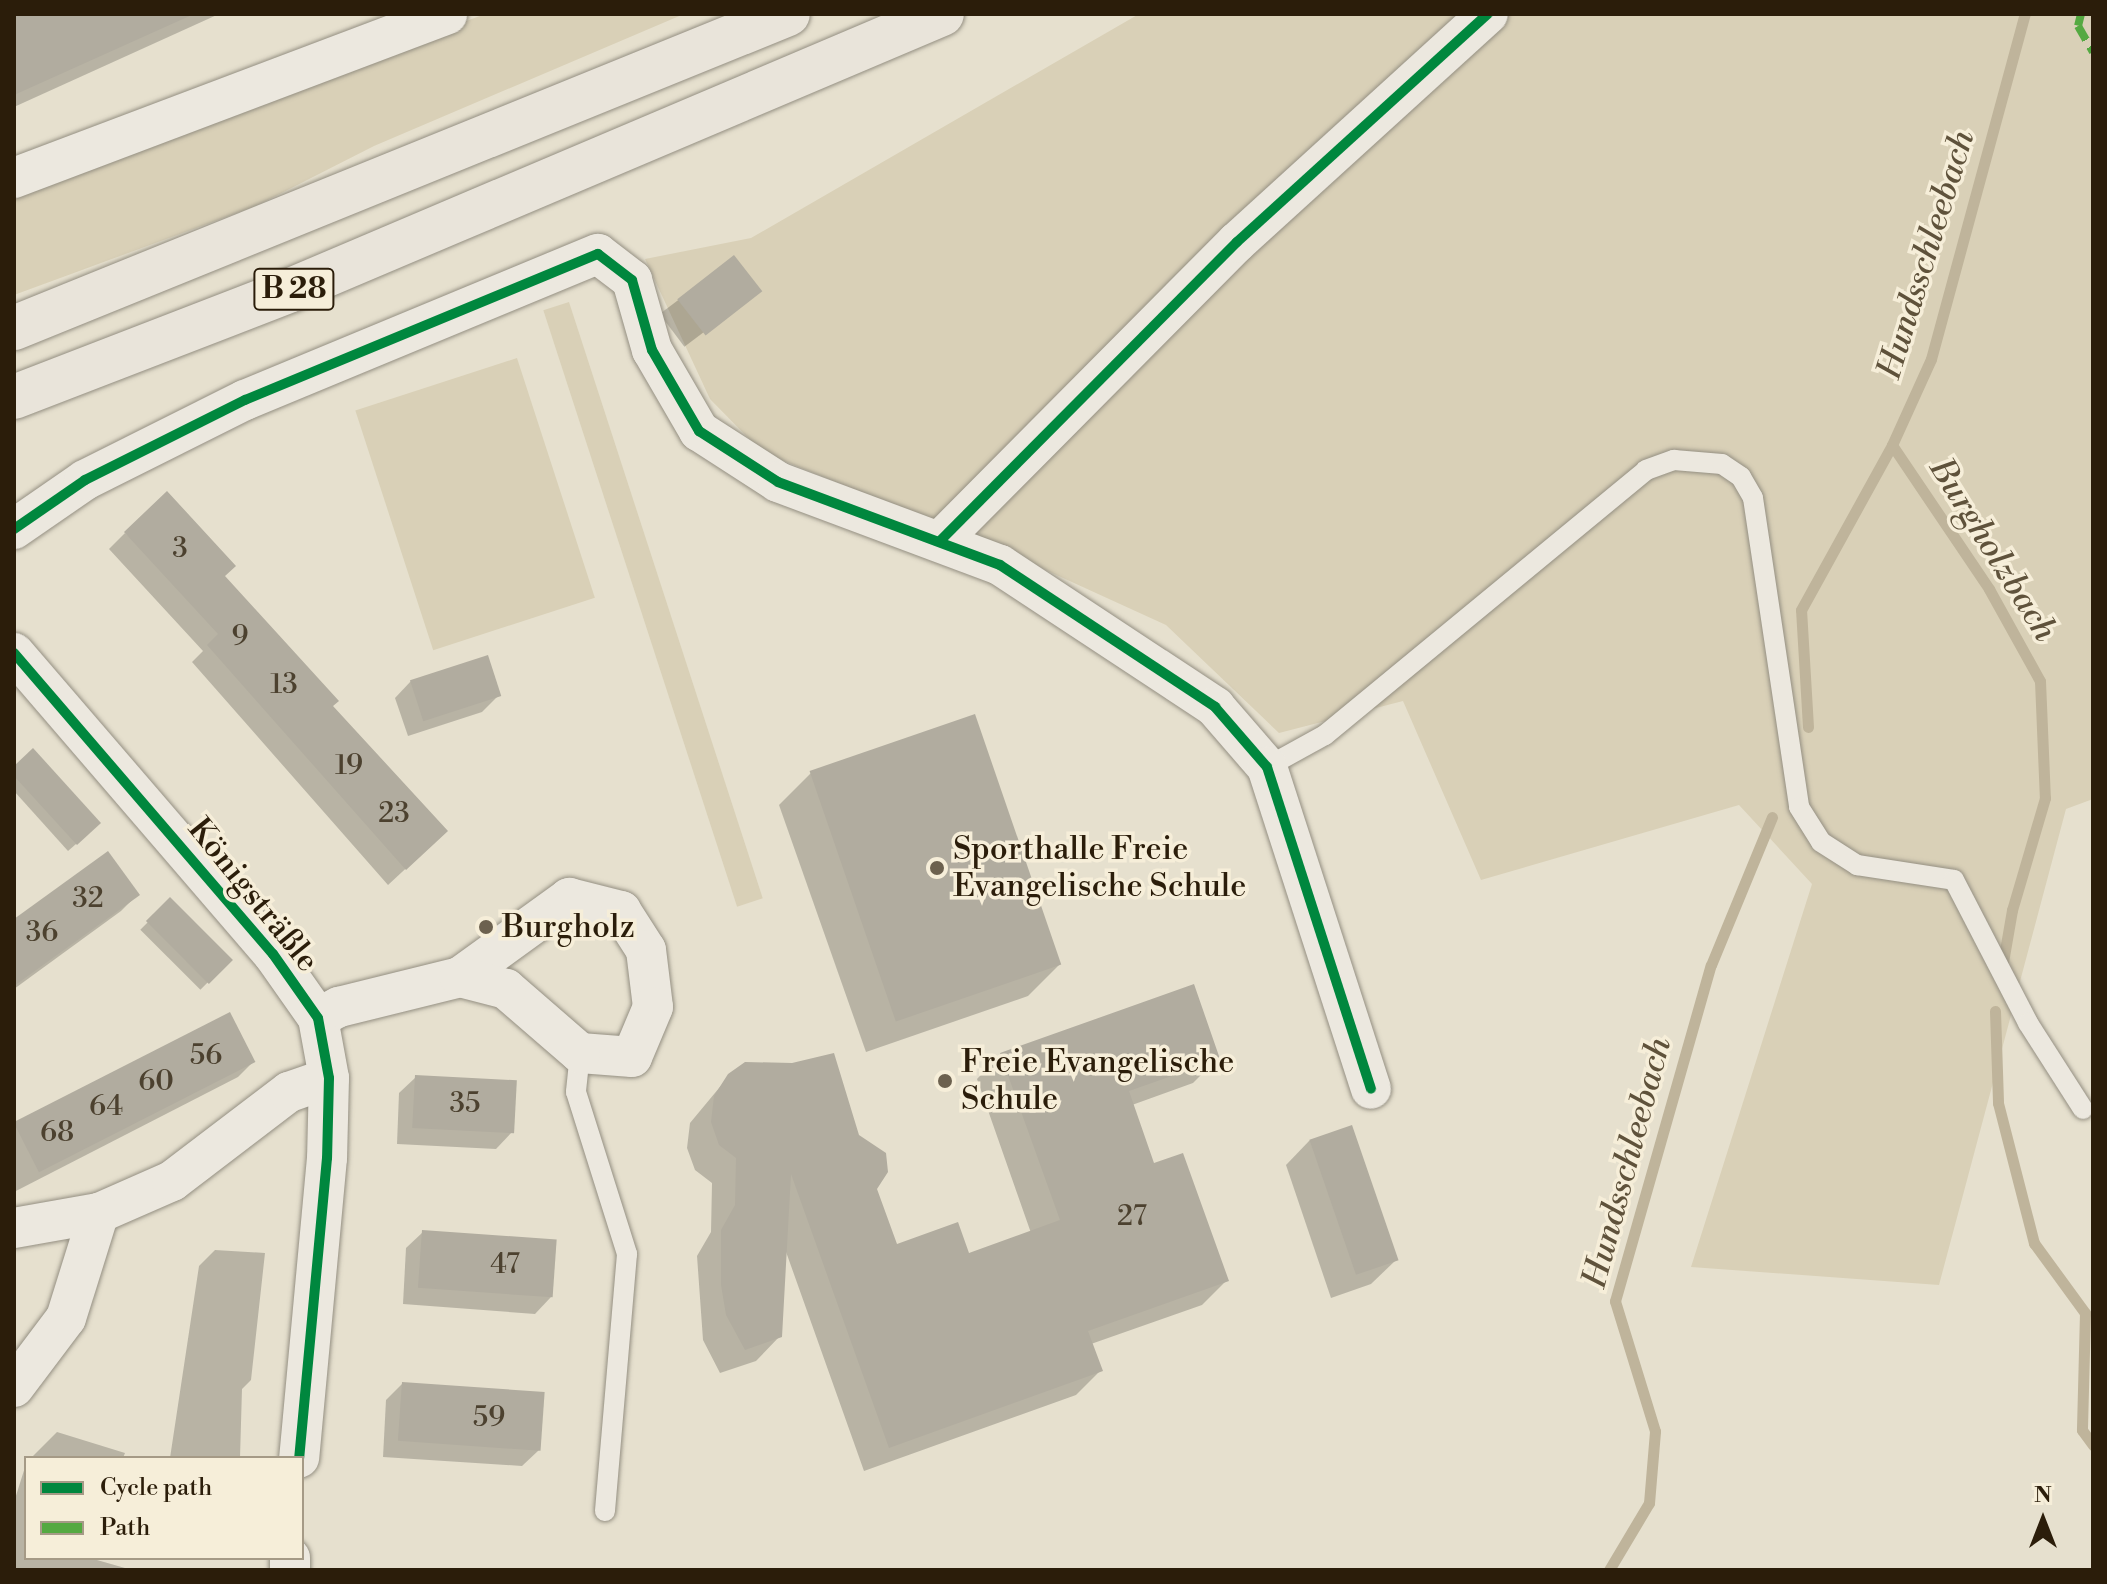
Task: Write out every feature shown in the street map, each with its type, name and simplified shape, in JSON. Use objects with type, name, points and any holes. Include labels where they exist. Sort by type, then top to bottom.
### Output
[{"type":"highway","name":"B 28","points":[[14,328],[788,14]]},
{"type":"highway","name":"B 28","points":[[14,397],[291,290],[942,14]]},
{"type":"street","points":[[14,178],[447,14]]},
{"type":"street","points":[[940,541],[1237,242],[1488,14]]},
{"type":"street","points":[[14,529],[85,480],[245,400],[598,254],[632,280],[652,350],[699,431],[778,482],[940,541],[1023,579],[1215,707],[1267,767],[1371,1089]]},
{"type":"street","name":"Königsträßle","points":[[14,653],[273,954],[318,1018],[329,1078],[327,1158],[299,1456]]},
{"type":"street","name":"Königsträßle","points":[[318,1018],[363,1000],[460,977],[569,898],[621,911],[646,950],[653,1007],[632,1057],[580,1053],[506,989],[460,977]]},
{"type":"street","points":[[14,1228],[99,1213],[172,1181],[289,1092],[329,1078]]},
{"type":"street","points":[[14,1387],[66,1318],[99,1213]]},
{"type":"lane","points":[[1267,767],[1325,735],[1646,470],[1674,460],[1722,464],[1741,477],[1756,510],[1799,807],[1821,842],[1857,865],[1954,880],[2028,1023],[2083,1109]]},
{"type":"lane","points":[[580,1053],[576,1092],[627,1254],[605,1511]]},
{"type":"shaded area","points":[[485,14],[684,14],[374,146],[256,206],[14,295],[14,192]]},
{"type":"shaded area","points":[[1139,14],[2093,14],[2093,799],[2066,809],[1939,1285],[1691,1267],[1812,884],[1739,805],[1481,880],[1403,701],[1279,733],[1166,625],[984,542],[762,452],[710,399],[645,259],[751,238]]},
{"type":"shaded area","points":[[569,302],[763,898],[737,907],[543,310]]},
{"type":"shaded area","points":[[517,358],[595,598],[433,650],[355,411]]},
{"type":"building","points":[[14,14],[194,14],[14,95]]},
{"type":"building","points":[[734,255],[762,291],[706,336],[677,299]]},
{"type":"building","points":[[167,491],[236,566],[225,576],[339,701],[333,706],[448,831],[406,870],[207,645],[218,634],[124,532]]},
{"type":"building","points":[[488,655],[501,696],[423,721],[410,680]]},
{"type":"building","name":"Sporthalle Freie Evangelische Schule","points":[[975,714],[1061,965],[896,1022],[810,771]]},
{"type":"building","points":[[33,748],[101,823],[77,845],[14,776],[14,766]]},
{"type":"building","points":[[108,851],[140,895],[14,986],[14,919]]},
{"type":"building","points":[[170,897],[233,960],[209,984],[146,921]]},
{"type":"building","points":[[1194,984],[1220,1059],[1129,1091],[1154,1163],[1183,1153],[1229,1281],[1088,1331],[1103,1371],[889,1448],[791,1174],[782,1337],[745,1350],[726,1315],[721,1285],[721,1230],[735,1205],[736,1158],[719,1145],[711,1122],[714,1096],[728,1074],[745,1062],[792,1063],[834,1053],[859,1135],[886,1153],[888,1172],[877,1189],[897,1244],[958,1222],[969,1253],[1060,1220],[1000,1053]]},
{"type":"building","points":[[230,1012],[255,1062],[39,1172],[14,1122]]},
{"type":"building","points":[[415,1075],[517,1080],[514,1133],[412,1128]]},
{"type":"building","points":[[1352,1125],[1399,1260],[1356,1275],[1309,1140]]},
{"type":"building","points":[[422,1230],[557,1239],[553,1297],[418,1288]]},
{"type":"building","points":[[402,1382],[545,1392],[541,1451],[398,1441]]},
{"type":"waterway","name":"Hundsschleebach","points":[[1808,727],[1801,610],[1892,445],[1931,359],[2025,14]]},
{"type":"waterway","name":"Burgholzbach","points":[[1892,445],[1989,589],[2040,681],[2045,798],[2012,910],[2002,968]]},
{"type":"waterway","name":"Hundsschleebach","points":[[1609,1570],[1649,1503],[1655,1431],[1615,1301],[1711,965],[1772,817]]},
{"type":"waterway","name":"Burgholzbach","points":[[1995,1011],[1998,1103],[2034,1243],[2085,1313],[2082,1430],[2093,1445]]},
{"type":"marked path","points":[[2081,14],[2078,26],[2093,52]]},
{"type":"cycle path","points":[[940,541],[1237,242],[1488,14]]},
{"type":"cycle path","points":[[14,529],[85,480],[245,400],[598,254],[632,280],[652,350],[699,431],[778,482],[1000,565],[1215,707],[1267,767],[1371,1089]]},
{"type":"cycle path","points":[[14,653],[273,954],[318,1018],[329,1078],[327,1158],[299,1456]]},
{"type":"place","name":"Sporthalle Freie Evangelische Schule","points":[[937,868]]},
{"type":"place","name":"Burgholz","points":[[486,927]]},
{"type":"place","name":"Freie Evangelische Schule","points":[[945,1081]]}]
